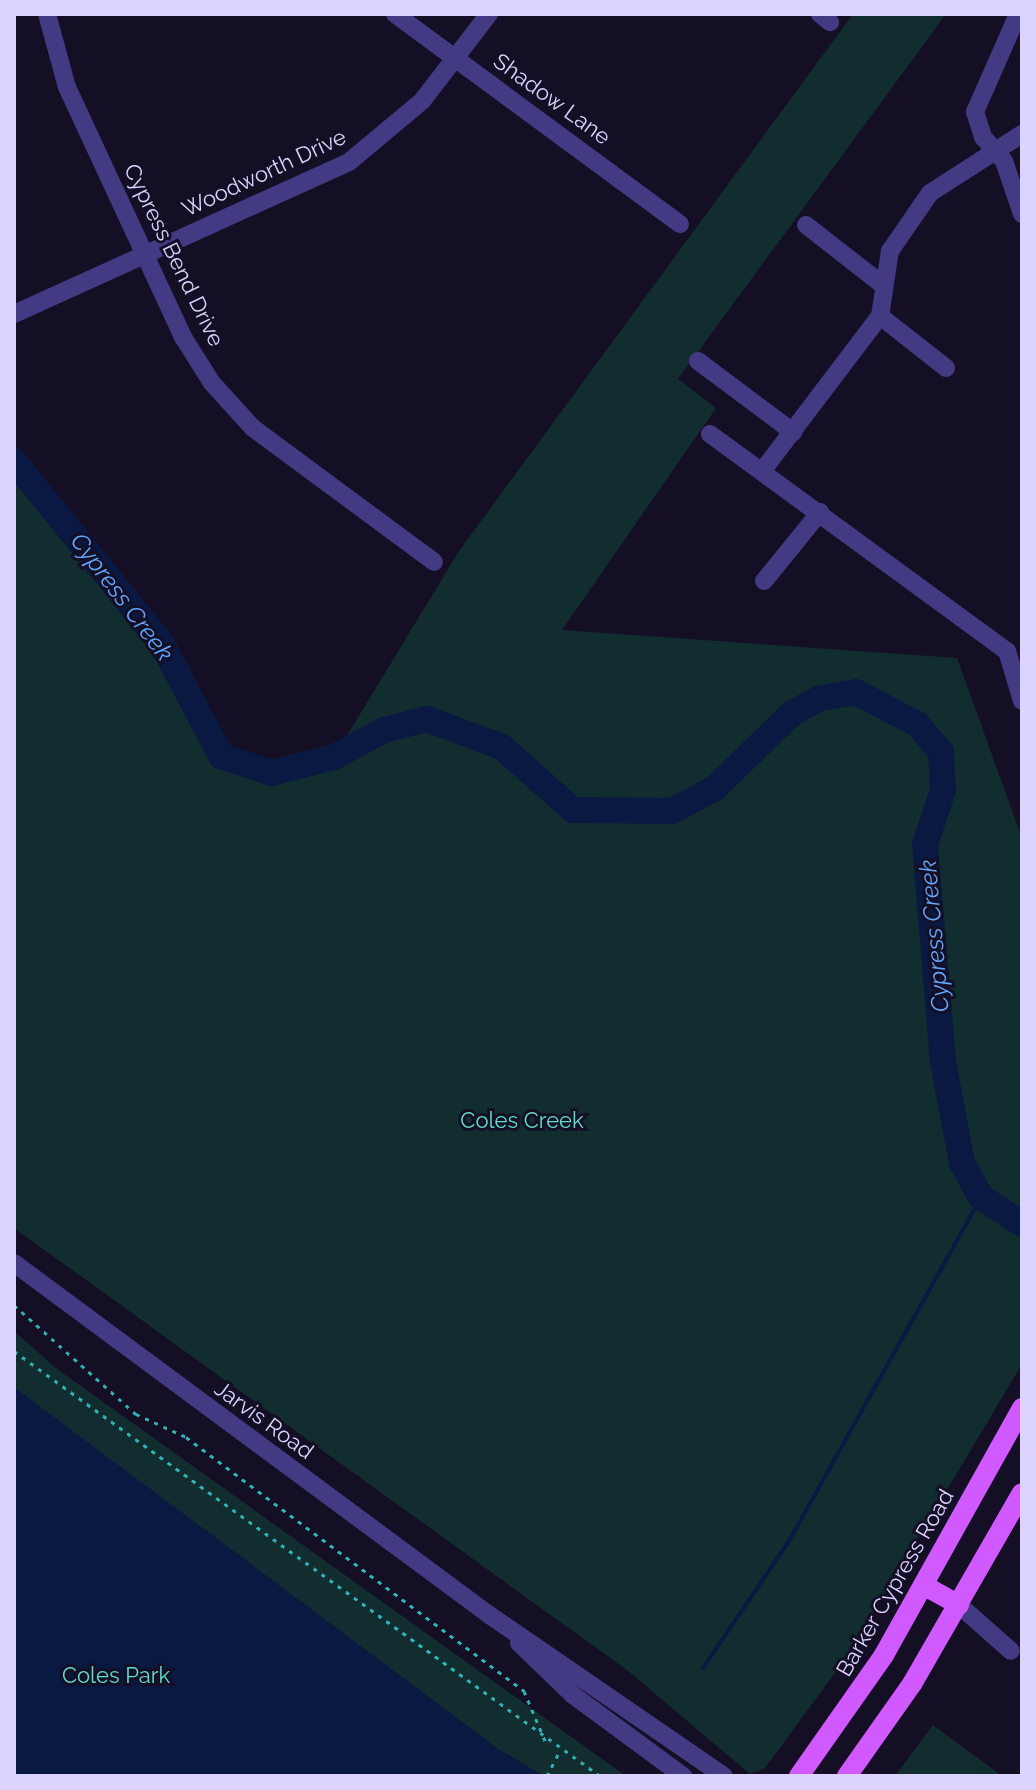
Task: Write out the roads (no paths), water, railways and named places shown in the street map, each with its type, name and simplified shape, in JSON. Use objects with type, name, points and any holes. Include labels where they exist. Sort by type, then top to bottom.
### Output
[{"type":"main road","name":"Barker Cypress Road","points":[[799,1776],[925,1586],[1022,1408]]},
{"type":"main road","points":[[847,1776],[959,1605],[1022,1493]]},
{"type":"main road","points":[[925,1586],[959,1605]]},
{"type":"street","name":"Cypress Bend Drive","points":[[47,14],[67,87],[183,337],[233,407],[434,562]]},
{"type":"street","name":"Shadow Lane","points":[[395,14],[680,224]]},
{"type":"street","name":"Woodworth Drive","points":[[14,314],[349,162],[397,127],[489,14]]},
{"type":"street","points":[[1018,14],[975,112],[1022,214]]},
{"type":"street","points":[[763,470],[880,316],[890,251],[930,193],[993,148],[1022,134]]},
{"type":"street","points":[[806,225],[884,286]]},
{"type":"street","points":[[880,316],[946,368]]},
{"type":"street","points":[[698,361],[793,432]]},
{"type":"street","points":[[710,434],[1007,651],[1022,701]]},
{"type":"street","points":[[764,581],[820,512]]},
{"type":"street","name":"Jarvis Road","points":[[14,1263],[488,1614],[724,1776]]},
{"type":"street","points":[[959,1605],[1011,1651]]},
{"type":"street","name":"Jarvis Road","points":[[488,1614],[573,1695],[683,1776]]},
{"type":"water","name":"Coles Park","points":[[14,1387],[497,1748],[544,1776],[14,1776]]},
{"type":"waterway","name":"Cypress Creek","points":[[14,461],[162,644],[221,756],[272,773],[334,757],[384,730],[427,719],[502,747],[573,810],[672,811],[715,788],[791,714],[820,698],[856,692],[917,724],[941,752],[943,790],[925,844],[943,1062],[962,1163],[981,1197],[1022,1224]]},
{"type":"waterway","points":[[703,1668],[789,1541],[981,1197]]},
{"type":"park label","name":"Coles Creek","points":[[522,1121]]}]
